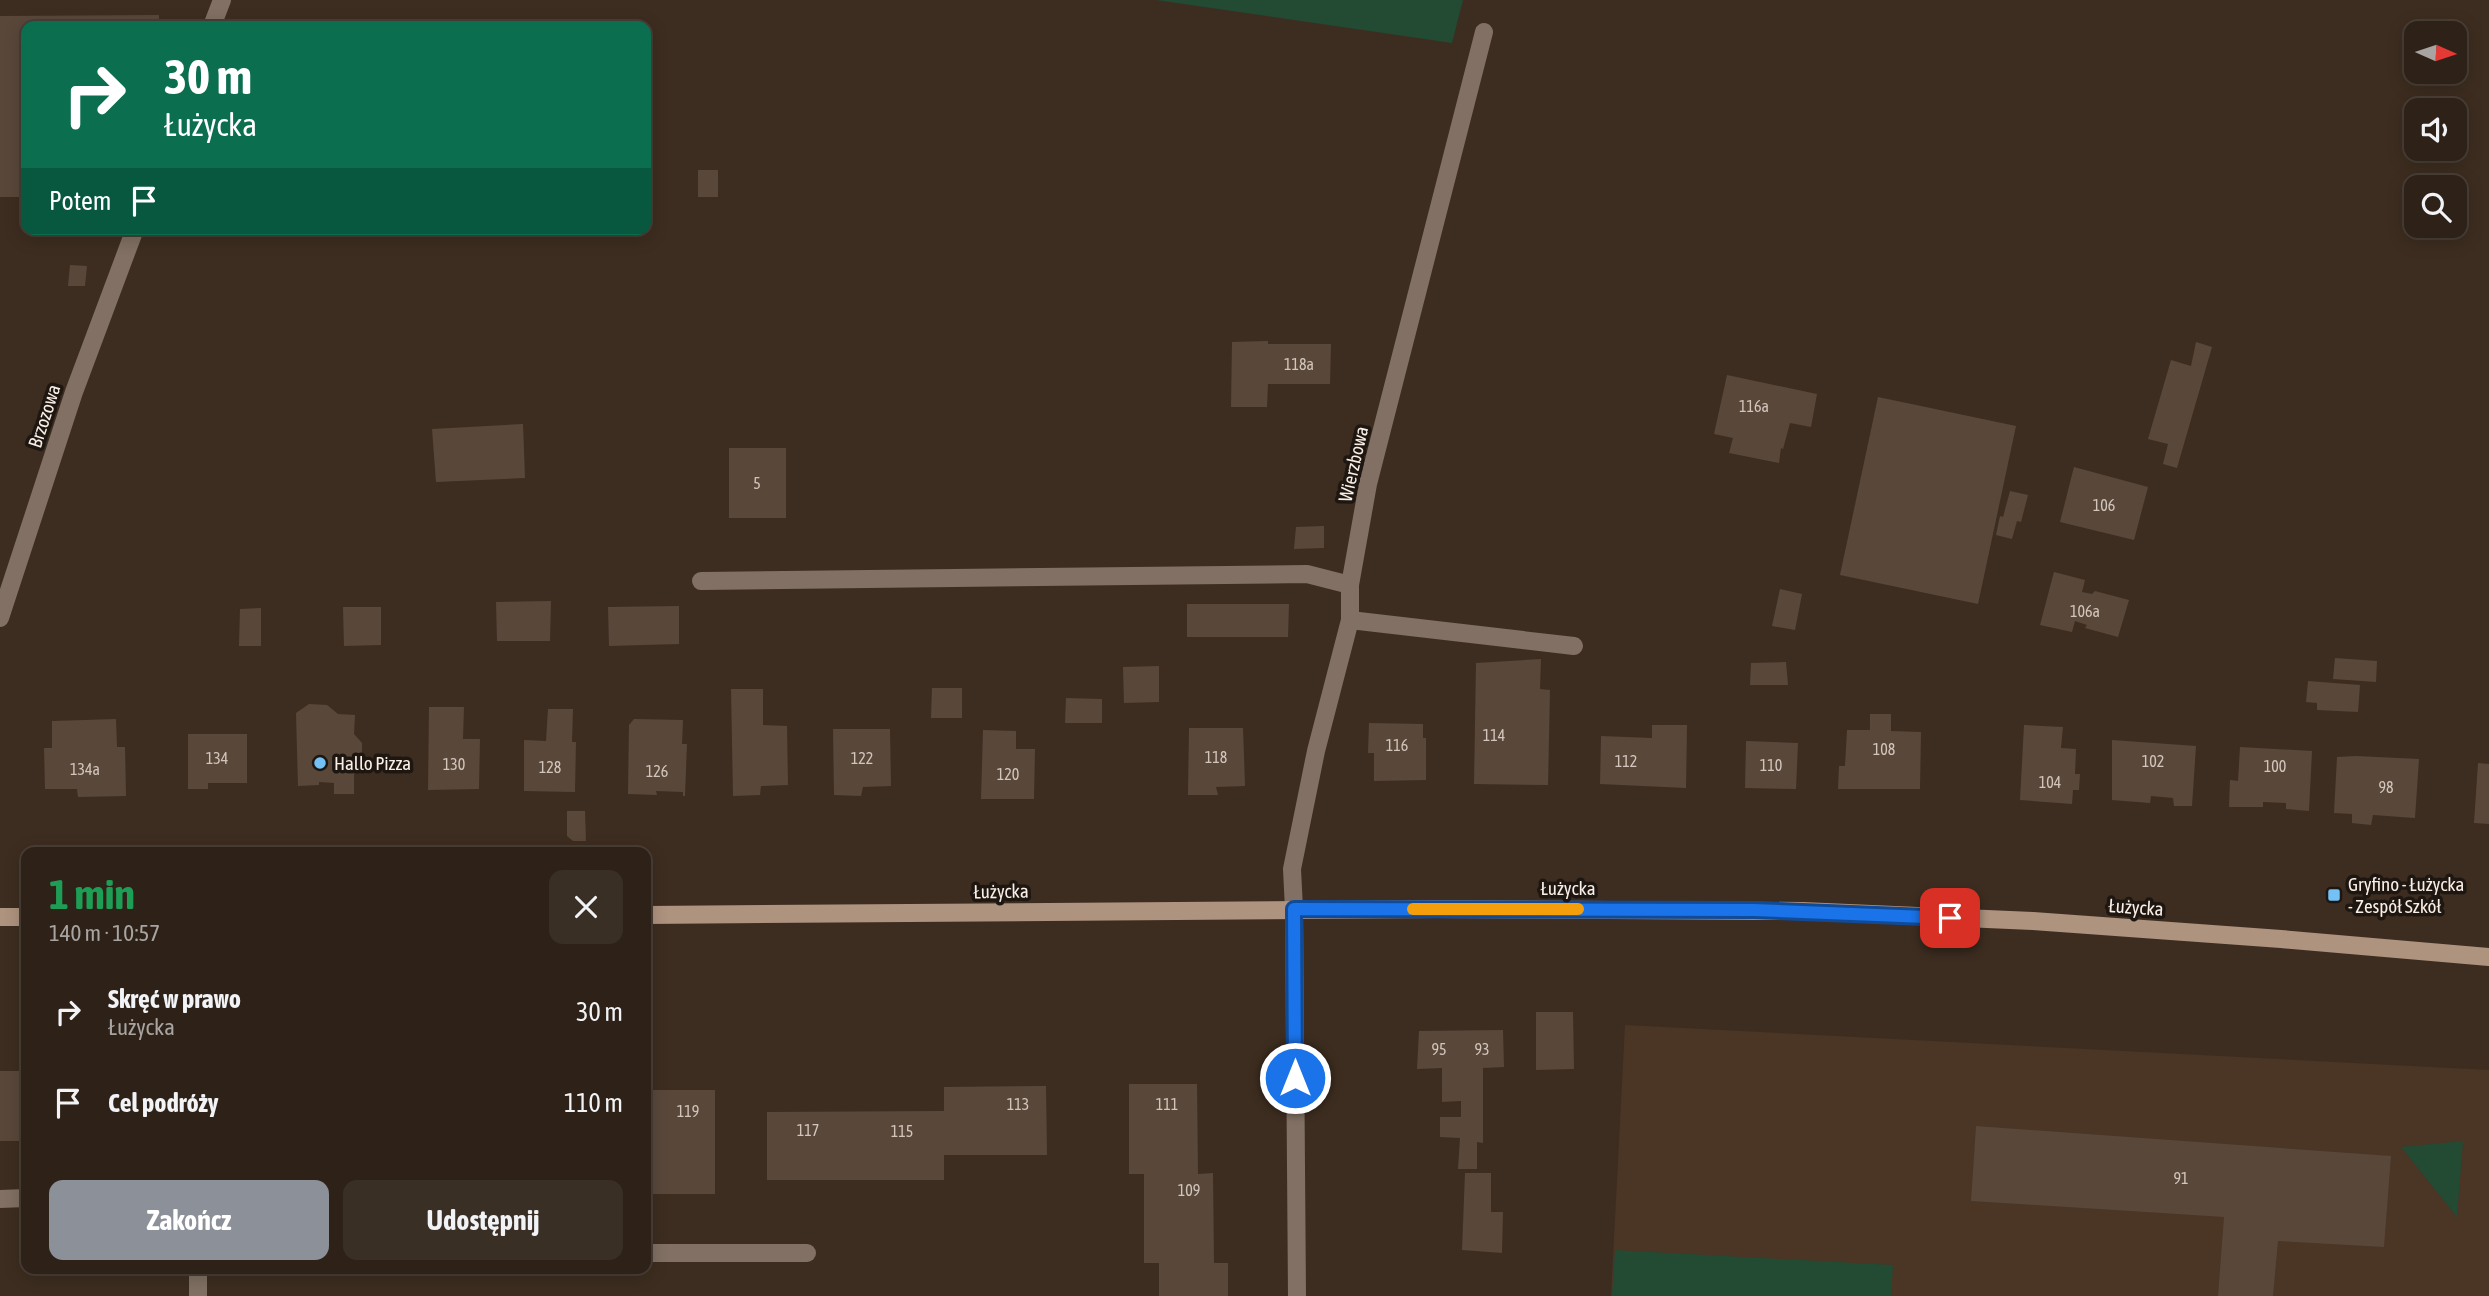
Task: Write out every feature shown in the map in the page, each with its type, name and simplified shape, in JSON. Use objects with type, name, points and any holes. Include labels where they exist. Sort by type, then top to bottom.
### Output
[{"type":"street","points":[[214,21],[222,0]]},
{"type":"street","name":"Wierzbowa","points":[[1297,1296],[1292,869],[1316,751],[1350,620],[1350,585],[1368,484],[1484,32]]},
{"type":"street","name":"Brzozowa","points":[[0,618],[74,392],[133,235]]},
{"type":"street","points":[[701,581],[1307,574],[1350,585]]},
{"type":"street","points":[[1350,620],[1574,646]]},
{"type":"street","name":"Łużycka","points":[[651,915],[1294,909],[1754,910],[2033,921],[2489,957]]},
{"type":"street","points":[[0,917],[21,917]]},
{"type":"street","points":[[0,1199],[21,1198]]},
{"type":"street","points":[[651,1253],[807,1253]]},
{"type":"street","points":[[198,1274],[198,1296]]},
{"type":"shaded area","points":[[1625,1025],[2489,1070],[2489,1296],[1611,1296]]},
{"type":"green space","points":[[1156,0],[1463,0],[1452,43]]},
{"type":"green space","points":[[2463,1141],[2457,1217],[2401,1147]]},
{"type":"green space","points":[[1615,1250],[1893,1265],[1891,1296],[1612,1296]]},
{"type":"building","points":[[159,15],[159,21],[21,21],[21,197],[0,197],[0,16]]},
{"type":"building","points":[[698,170],[718,170],[718,197],[698,197]]},
{"type":"building","points":[[70,265],[87,266],[85,286],[68,286]]},
{"type":"building","points":[[1268,341],[1268,344],[1331,344],[1330,384],[1268,384],[1267,407],[1231,407],[1232,342]]},
{"type":"building","points":[[2196,342],[2212,347],[2177,468],[2163,464],[2168,444],[2148,439],[2171,360],[2191,366]]},
{"type":"building","points":[[1727,375],[1817,394],[1811,427],[1790,423],[1779,463],[1729,453],[1733,438],[1714,434]]},
{"type":"building","points":[[1878,397],[2016,426],[1978,604],[1840,575]]},
{"type":"building","points":[[523,424],[525,478],[436,482],[432,429]]},
{"type":"building","points":[[729,448],[786,448],[786,518],[729,518]]},
{"type":"building","points":[[2074,467],[2148,487],[2134,540],[2060,522]]},
{"type":"building","points":[[2010,491],[2028,495],[2021,522],[2017,521],[2012,539],[1996,535]]},
{"type":"building","points":[[1324,526],[1324,548],[1294,549],[1296,527]]},
{"type":"building","points":[[2054,572],[2085,580],[2082,592],[2092,594],[2095,591],[2129,600],[2118,637],[2085,628],[2087,625],[2075,621],[2072,632],[2040,625]]},
{"type":"building","points":[[1780,589],[1802,594],[1795,630],[1772,626]]},
{"type":"building","points":[[551,601],[550,641],[497,641],[496,602]]},
{"type":"building","points":[[1187,604],[1289,604],[1288,637],[1187,637]]},
{"type":"building","points":[[679,606],[679,644],[609,646],[608,607]]},
{"type":"building","points":[[343,607],[381,607],[381,645],[344,646]]},
{"type":"building","points":[[261,608],[261,646],[239,646],[240,609]]},
{"type":"building","points":[[2335,658],[2377,661],[2376,682],[2333,679]]},
{"type":"building","points":[[1541,659],[1540,689],[1550,690],[1548,785],[1474,784],[1476,663]]},
{"type":"building","points":[[1786,662],[1788,685],[1750,685],[1751,663]]},
{"type":"building","points":[[1159,666],[1159,702],[1124,703],[1123,667]]},
{"type":"building","points":[[2308,681],[2360,685],[2358,712],[2317,710],[2317,703],[2306,702]]},
{"type":"building","points":[[932,688],[962,688],[962,718],[931,718]]},
{"type":"building","points":[[731,689],[763,689],[763,725],[787,726],[788,785],[761,786],[760,795],[733,796]]},
{"type":"building","points":[[1066,698],[1102,699],[1102,723],[1065,723]]},
{"type":"building","points":[[309,704],[327,705],[338,714],[355,715],[354,734],[362,743],[362,762],[354,761],[354,794],[334,794],[334,783],[319,782],[319,785],[298,786],[296,713]]},
{"type":"building","points":[[429,707],[464,707],[463,739],[480,739],[479,789],[428,790]]},
{"type":"building","points":[[548,709],[573,709],[572,742],[576,742],[575,792],[524,791],[524,740],[546,741]]},
{"type":"building","points":[[1870,714],[1891,714],[1891,731],[1921,732],[1920,789],[1838,789],[1839,766],[1845,766],[1847,730],[1870,730]]},
{"type":"building","points":[[116,719],[117,747],[125,747],[126,796],[78,797],[77,789],[45,789],[44,748],[52,748],[52,721]]},
{"type":"building","points":[[634,719],[683,720],[682,744],[687,744],[685,796],[683,792],[656,791],[657,795],[628,794],[629,725]]},
{"type":"building","points":[[1369,723],[1423,724],[1423,738],[1426,738],[1426,780],[1374,781],[1374,753],[1368,753]]},
{"type":"building","points":[[1652,725],[1687,725],[1686,788],[1600,784],[1601,736],[1652,738]]},
{"type":"building","points":[[2024,725],[2063,727],[2061,748],[2076,749],[2075,774],[2080,774],[2079,790],[2073,790],[2072,804],[2020,800]]},
{"type":"building","points":[[1189,728],[1243,728],[1245,786],[1216,787],[1218,795],[1188,795]]},
{"type":"building","points":[[833,729],[890,729],[891,786],[863,787],[861,796],[834,795]]},
{"type":"building","points":[[983,730],[1016,731],[1016,749],[1035,749],[1034,799],[981,799]]},
{"type":"building","points":[[188,734],[247,734],[247,783],[208,783],[208,789],[188,789]]},
{"type":"building","points":[[2112,740],[2196,746],[2192,806],[2174,806],[2173,798],[2151,796],[2150,803],[2112,800]]},
{"type":"building","points":[[1746,741],[1798,743],[1796,789],[1745,788]]},
{"type":"building","points":[[2240,747],[2312,751],[2309,811],[2286,809],[2286,803],[2263,802],[2263,807],[2229,807],[2230,780],[2238,781]]},
{"type":"building","points":[[2337,757],[2419,759],[2415,818],[2373,815],[2371,825],[2352,823],[2352,814],[2334,813]]},
{"type":"building","points":[[2478,763],[2489,764],[2489,824],[2474,823]]},
{"type":"building","points":[[567,811],[585,811],[586,841],[573,841],[567,836]]},
{"type":"building","points":[[1536,1012],[1573,1012],[1574,1069],[1536,1070]]},
{"type":"building","points":[[1503,1030],[1504,1067],[1483,1068],[1483,1143],[1477,1142],[1477,1169],[1458,1169],[1460,1138],[1440,1137],[1440,1117],[1461,1117],[1461,1101],[1442,1102],[1442,1068],[1417,1069],[1419,1031]]},
{"type":"building","points":[[0,1071],[21,1071],[21,1141],[0,1141]]},
{"type":"building","points":[[1129,1084],[1197,1084],[1198,1174],[1213,1173],[1214,1263],[1228,1263],[1228,1296],[1159,1296],[1159,1263],[1144,1263],[1144,1174],[1129,1174]]},
{"type":"building","points":[[1046,1086],[1047,1155],[944,1155],[944,1180],[767,1180],[767,1112],[944,1111],[944,1087]]},
{"type":"building","points":[[651,1090],[715,1090],[715,1194],[651,1194]]},
{"type":"building","points":[[1976,1126],[2391,1156],[2384,1247],[2278,1241],[2273,1296],[2218,1296],[2224,1217],[1971,1201]]},
{"type":"building","points":[[1465,1173],[1491,1173],[1491,1212],[1503,1212],[1502,1253],[1462,1250]]},
{"type":"slow traffic","points":[[1413,909],[1578,909]]},
{"type":"place","name":"Hallo Pizza","points":[[320,763]]},
{"type":"place","name":"Gryfino - Łużycka - Zespół Szkół","points":[[2334,895]]},
{"type":"route","points":[[1295,1078],[1294,909],[1754,910],[1950,918]]}]
